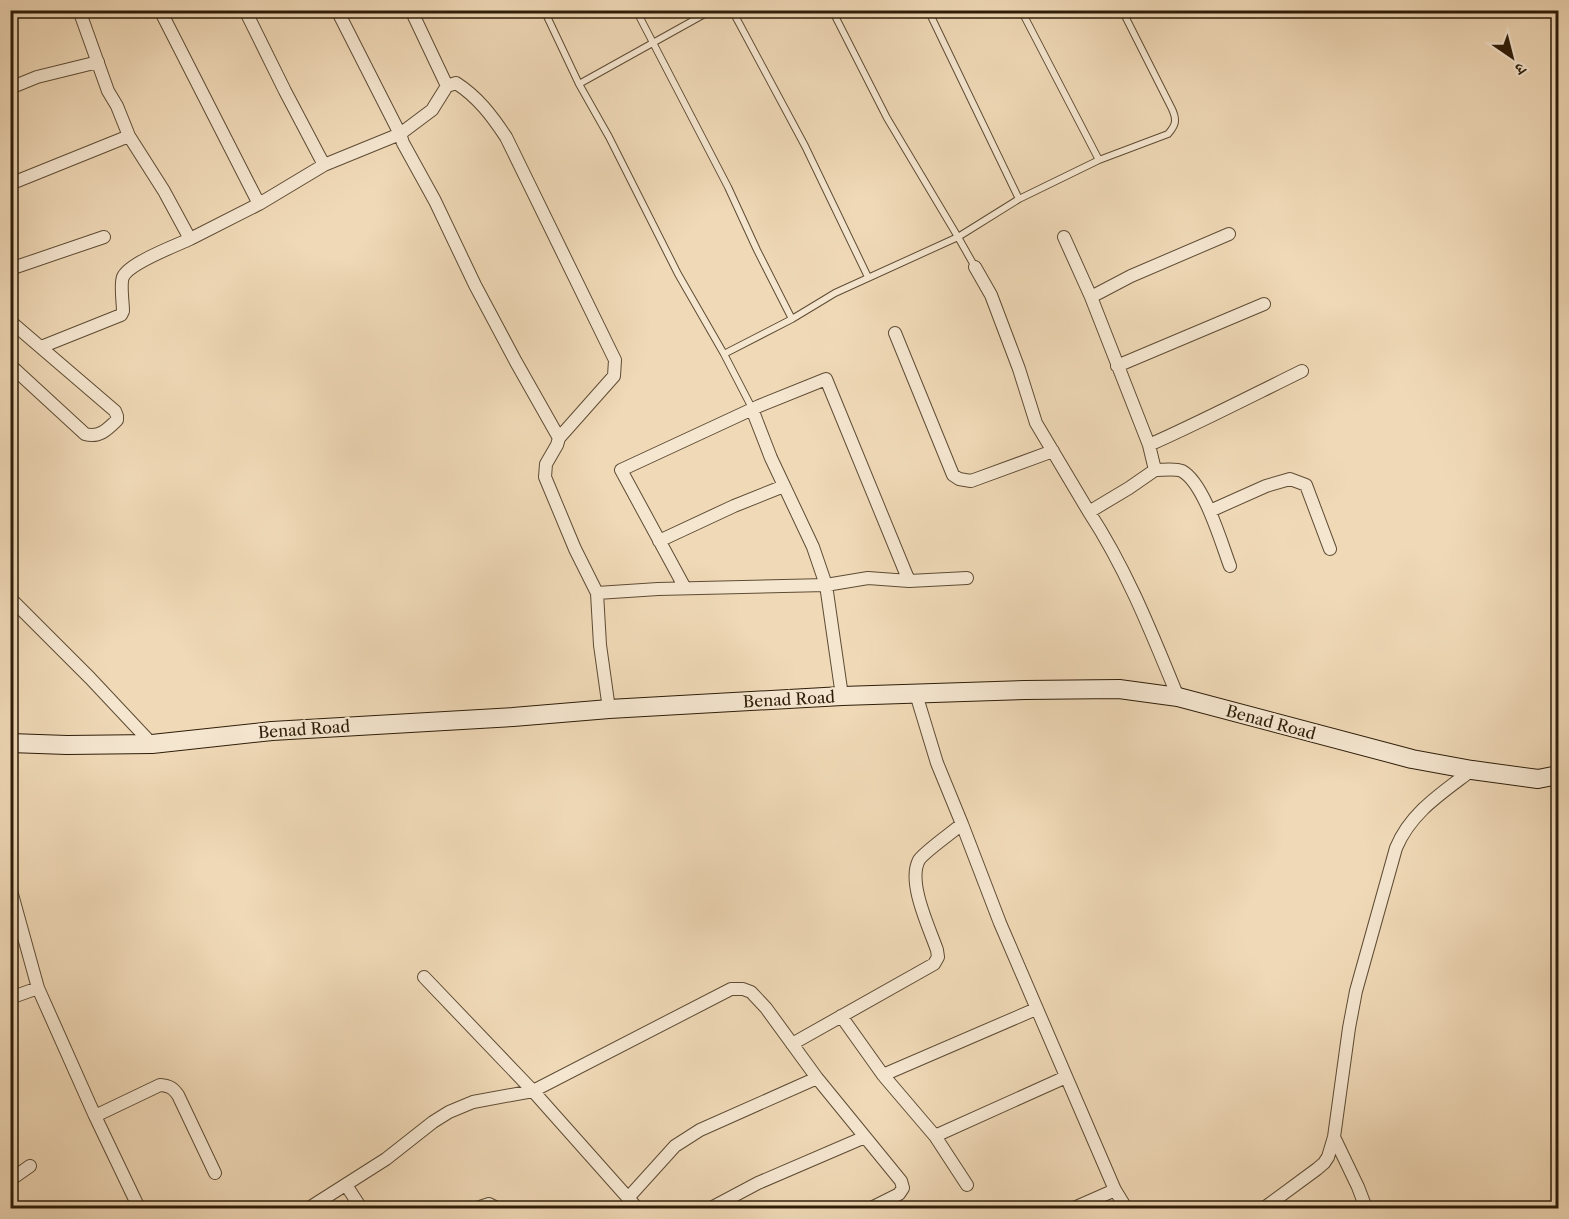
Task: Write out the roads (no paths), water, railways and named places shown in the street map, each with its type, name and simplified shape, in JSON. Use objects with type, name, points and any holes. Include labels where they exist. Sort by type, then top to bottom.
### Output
[{"type":"main road","name":"Benad Road","points":[[11,742],[67,745],[152,744],[272,731],[609,709],[842,696],[1119,689],[1178,697],[1412,759],[1538,779],[1558,775]]},
{"type":"street","points":[[79,10],[108,91],[117,106],[129,136],[164,191],[190,239]]},
{"type":"street","points":[[160,10],[260,204]]},
{"type":"street","points":[[244,10],[324,165]]},
{"type":"street","points":[[338,10],[475,285],[559,438]]},
{"type":"street","points":[[411,10],[447,86]]},
{"type":"street","points":[[10,88],[37,77],[98,62]]},
{"type":"street","points":[[40,346],[122,315],[123,278],[130,269],[260,204],[324,165],[400,134],[432,110],[447,86],[456,83],[469,91],[491,114],[506,137],[615,360],[614,376],[559,438],[546,464],[545,477],[575,549],[597,593],[600,645],[609,709]]},
{"type":"street","points":[[10,184],[129,136]]},
{"type":"street","points":[[1091,297],[1131,276],[1229,234]]},
{"type":"street","points":[[10,269],[104,237]]},
{"type":"street","points":[[1064,237],[1091,297],[1149,446],[1155,470]]},
{"type":"street","points":[[975,267],[991,295],[1019,369],[1036,423],[1108,540],[1145,616],[1178,697]]},
{"type":"street","points":[[1117,366],[1264,304]]},
{"type":"street","points":[[10,321],[115,411],[117,420],[103,433],[85,434],[10,365]]},
{"type":"street","points":[[895,333],[953,475],[959,479],[972,481],[1053,451]]},
{"type":"street","points":[[1149,446],[1302,371]]},
{"type":"street","points":[[685,588],[621,470],[752,409],[826,380],[909,581]]},
{"type":"street","points":[[752,409],[771,458],[813,547],[826,585],[842,696]]},
{"type":"street","points":[[1089,512],[1155,470],[1180,470],[1192,478],[1210,511],[1230,566]]},
{"type":"street","points":[[1210,511],[1266,486],[1290,479],[1306,485],[1330,549]]},
{"type":"street","points":[[659,541],[734,506],[784,486]]},
{"type":"street","points":[[597,593],[685,588],[826,585],[868,578],[909,581],[967,578]]},
{"type":"street","points":[[10,598],[152,744]]},
{"type":"street","points":[[916,694],[937,763],[1000,923],[1114,1190],[1126,1209]]},
{"type":"street","points":[[1264,1209],[1324,1164],[1328,1157],[1334,1137],[1348,1028],[1356,991],[1402,833],[1429,803],[1472,770]]},
{"type":"street","points":[[792,1044],[934,964],[938,957],[937,950],[916,890],[915,873],[920,859],[962,824]]},
{"type":"street","points":[[10,887],[15,922],[38,988],[139,1209]]},
{"type":"street","points":[[424,977],[533,1091],[637,1209]]},
{"type":"street","points":[[10,998],[38,988]]},
{"type":"street","points":[[309,1209],[386,1159],[449,1112],[473,1102],[533,1091],[731,989],[743,989],[751,993],[766,1008],[817,1078],[898,1176],[903,1188],[899,1194],[871,1209]]},
{"type":"street","points":[[884,1075],[1036,1009]]},
{"type":"street","points":[[841,1016],[884,1075],[935,1136],[967,1185]]},
{"type":"street","points":[[935,1136],[1066,1077]]},
{"type":"street","points":[[628,1198],[675,1146],[700,1130],[817,1078]]},
{"type":"street","points":[[95,1116],[160,1085],[174,1088],[214,1173]]},
{"type":"street","points":[[711,1209],[758,1183],[865,1137]]},
{"type":"street","points":[[1334,1137],[1366,1209]]},
{"type":"street","points":[[10,1180],[30,1166]]},
{"type":"street","points":[[346,1185],[361,1209]]},
{"type":"street","points":[[1074,1209],[1114,1190]]},
{"type":"street","points":[[477,1209],[489,1204],[497,1209]]},
{"type":"lane","points":[[544,10],[579,84],[609,137],[678,274],[724,354],[752,409]]},
{"type":"lane","points":[[636,10],[728,187],[792,319]]},
{"type":"lane","points":[[579,84],[712,10]]},
{"type":"lane","points":[[732,10],[805,146],[868,277]]},
{"type":"lane","points":[[832,10],[887,118],[975,267]]},
{"type":"lane","points":[[928,10],[1019,199]]},
{"type":"lane","points":[[1021,10],[1099,160]]},
{"type":"lane","points":[[724,354],[792,319],[835,293],[958,237],[1019,199],[1099,160],[1168,134],[1174,127],[1176,119],[1122,10]]}]
